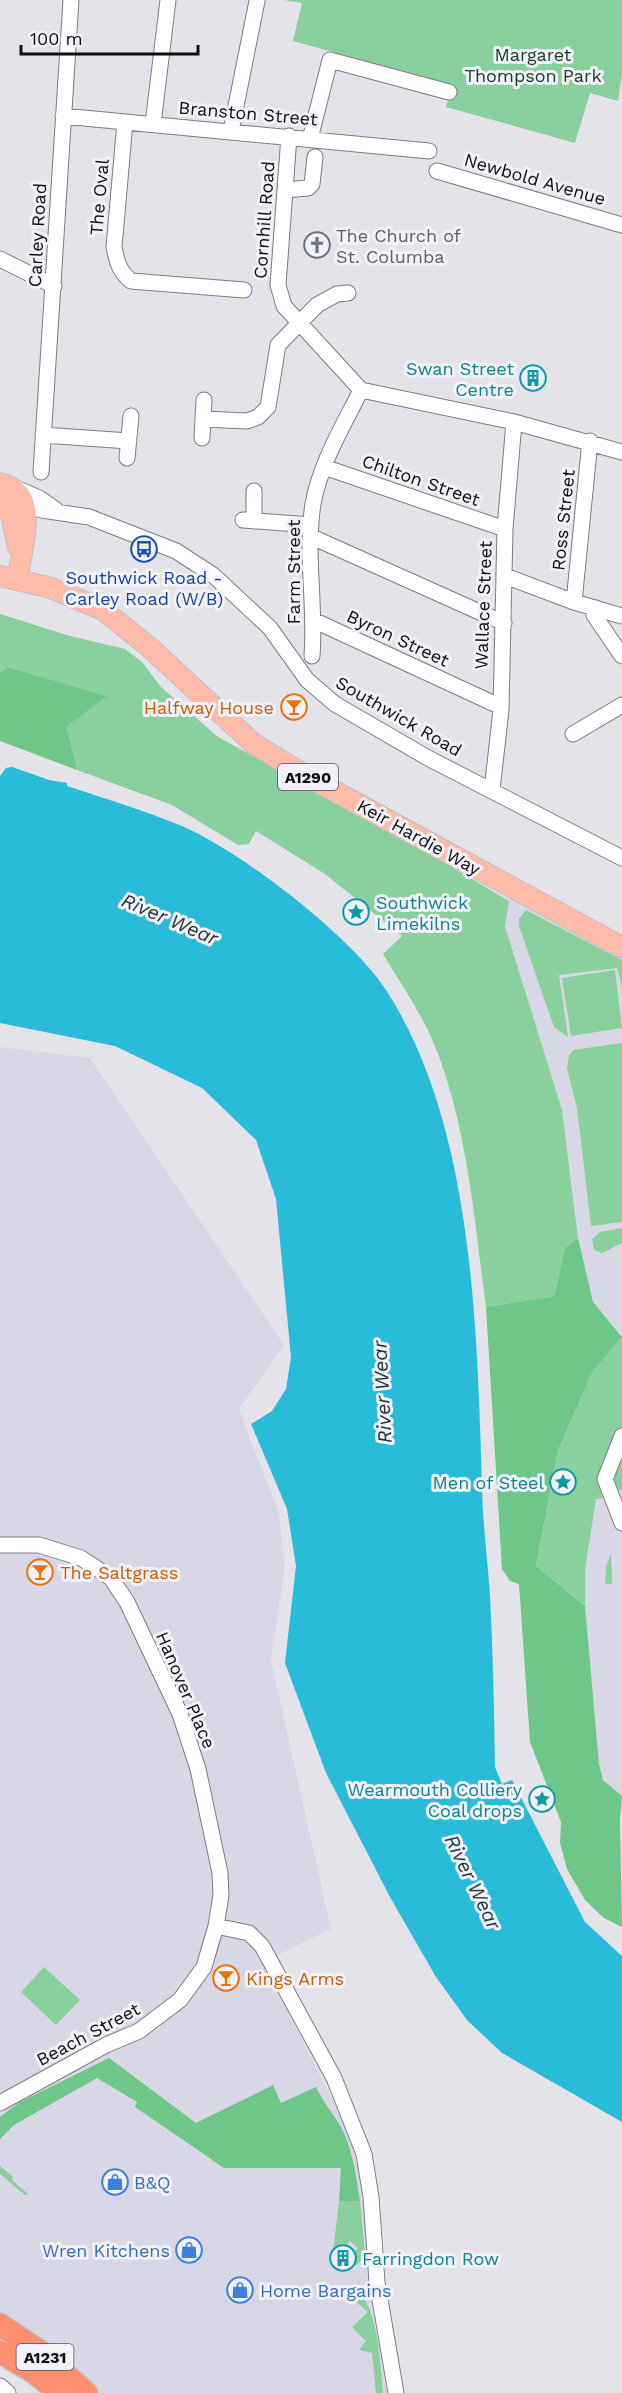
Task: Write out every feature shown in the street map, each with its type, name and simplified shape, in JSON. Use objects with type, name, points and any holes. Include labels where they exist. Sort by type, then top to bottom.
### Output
[{"type":"highway","name":"A1231","points":[[0,2325],[39,2351],[86,2393]]},
{"type":"highway","name":"A1231","points":[[0,2352],[34,2372],[60,2393]]},
{"type":"main road","points":[[3,490],[23,505],[27,515],[26,535],[20,555],[9,577]]},
{"type":"main road","points":[[3,490],[20,555]]},
{"type":"main road","name":"Keir Hardie Way","points":[[9,577],[77,597],[103,610],[148,646],[254,744],[303,774],[622,947]]},
{"type":"street","name":"Carley Road","points":[[41,472],[71,0]]},
{"type":"street","points":[[153,124],[168,0]]},
{"type":"street","points":[[231,131],[257,2]]},
{"type":"street","points":[[310,139],[330,60],[449,92]]},
{"type":"street","name":"Branston Street","points":[[63,116],[429,151]]},
{"type":"street","name":"The Oval","points":[[125,122],[114,247],[117,263],[123,274],[131,281],[243,290]]},
{"type":"street","name":"Cornhill Road","points":[[289,136],[278,285],[284,306],[300,323]]},
{"type":"street","points":[[285,190],[308,189],[312,184],[315,157]]},
{"type":"street","name":"Newbold Avenue","points":[[437,171],[621,222]]},
{"type":"street","points":[[0,259],[54,286]]},
{"type":"street","points":[[203,419],[247,421],[258,417],[268,407],[278,345],[327,298],[348,293]]},
{"type":"street","points":[[300,323],[361,390],[514,422],[590,441],[622,452]]},
{"type":"street","name":"Farm Street","points":[[312,656],[313,620],[310,580],[314,498],[324,467],[361,390]]},
{"type":"street","points":[[202,438],[204,400]]},
{"type":"street","points":[[128,458],[131,416]]},
{"type":"street","name":"Wallace Street","points":[[492,790],[498,750],[504,623],[505,530],[514,422]]},
{"type":"street","points":[[43,435],[129,441]]},
{"type":"street","name":"Ross Street","points":[[574,602],[590,441]]},
{"type":"street","name":"Chilton Street","points":[[324,467],[505,530]]},
{"type":"street","name":"Southwick Road","points":[[3,490],[39,498],[59,513]]},
{"type":"street","points":[[254,491],[248,520],[311,531],[504,623]]},
{"type":"street","name":"Southwick Road","points":[[23,505],[89,518],[129,531],[176,551],[213,575],[270,628],[318,692],[428,758],[622,858]]},
{"type":"street","points":[[505,576],[574,602],[622,616]]},
{"type":"street","points":[[596,608],[594,615],[622,656]]},
{"type":"street","name":"Byron Street","points":[[313,620],[500,706]]},
{"type":"street","points":[[573,734],[622,705]]},
{"type":"street","points":[[622,1436],[605,1479],[622,1523]]},
{"type":"street","name":"Hanover Place","points":[[8,1545],[39,1545],[81,1558],[111,1578],[127,1602],[180,1714],[198,1769],[220,1873],[221,1895],[216,1926]]},
{"type":"street","points":[[216,1926],[249,1933],[262,1946],[334,2078],[364,2154],[371,2197],[377,2282],[396,2393]]},
{"type":"street","name":"Beach Street","points":[[0,2103],[106,2045],[139,2031],[160,2016],[193,1984],[204,1967],[216,1926]]},
{"type":"street","points":[[0,2386],[8,2393]]},
{"type":"shaded area","points":[[510,895],[622,952],[622,1336],[593,1302],[581,1253],[562,1110],[505,926],[505,913]]},
{"type":"shaded area","points":[[0,1047],[90,1058],[284,1345],[239,1409],[278,1511],[285,1566],[271,1661],[331,1929],[263,1962],[346,2127],[357,2156],[365,2211],[372,2306],[387,2393],[97,2393],[0,2318],[0,2113],[18,2100],[158,2029],[191,1999],[0,2105]]},
{"type":"shaded area","points":[[622,1427],[622,1796],[603,1780],[599,1764],[585,1606],[585,1570],[596,1498],[613,1442]]},
{"type":"green space","name":"Margaret Thompson Park","points":[[284,0],[622,0],[622,74],[618,101],[590,93],[575,143],[446,107],[453,85],[293,41],[302,3]]},
{"type":"green space","points":[[0,614],[70,636],[125,649],[142,662],[161,687],[218,737],[410,842],[509,901],[505,926],[562,1110],[578,1238],[565,1248],[554,1296],[486,1307],[468,1175],[446,1078],[424,1022],[383,954],[402,936],[325,874],[256,831],[249,844],[238,845],[172,805],[77,770],[65,727],[106,696],[8,667],[0,672]]},
{"type":"green space","points":[[8,667],[107,696],[66,727],[77,770],[0,741],[0,672]]},
{"type":"green space","points":[[526,910],[622,960],[622,987],[617,968],[559,975],[568,1037],[554,1027],[519,926],[519,919]]},
{"type":"green space","points":[[615,970],[622,1028],[571,1036],[562,978]]},
{"type":"green space","points":[[622,1043],[622,1222],[591,1226],[577,1108],[567,1068],[569,1056],[573,1050]]},
{"type":"green space","points":[[622,1228],[622,1243],[602,1253],[594,1250],[592,1239],[600,1232]]},
{"type":"green space","points":[[578,1238],[593,1302],[622,1337],[592,1373],[558,1450],[536,1566],[585,1606],[599,1764],[603,1780],[622,1796],[620,1819],[622,1927],[604,1918],[585,1900],[567,1869],[560,1843],[561,1822],[530,1742],[519,1584],[510,1581],[502,1569],[486,1307],[554,1296],[565,1248]]},
{"type":"green space","points":[[622,1337],[622,1427],[613,1442],[601,1476],[603,1498],[596,1499],[585,1570],[585,1606],[536,1566],[558,1450],[592,1373]]},
{"type":"green space","points":[[622,1451],[622,1489],[613,1493],[609,1475]]},
{"type":"green space","points":[[611,1554],[612,1584],[605,1584],[606,1567]]},
{"type":"green space","points":[[44,1967],[80,2000],[56,2025],[21,1992]]},
{"type":"green space","points":[[109,2058],[196,2123],[273,2085],[281,2103],[316,2087],[345,2136],[354,2163],[360,2201],[339,2201],[341,2168],[224,2168],[135,2107],[137,2102],[97,2078],[14,2125],[0,2139],[0,2117],[20,2102]]},
{"type":"green space","points":[[0,2166],[28,2194],[25,2195],[0,2174]]},
{"type":"green space","points":[[339,2201],[360,2201],[365,2252],[363,2259],[355,2266],[356,2258],[352,2254],[358,2248],[350,2241],[336,2255],[333,2252]]},
{"type":"green space","points":[[356,2289],[370,2309],[374,2323],[383,2393],[376,2393],[372,2353],[359,2350],[366,2341],[352,2327],[368,2312],[349,2296]]},
{"type":"water","name":"River Wear","points":[[12,767],[49,780],[67,783],[67,786],[141,810],[184,827],[208,839],[265,876],[348,945],[370,969],[386,990],[416,1046],[439,1108],[456,1174],[467,1242],[474,1312],[483,1513],[490,1595],[495,1767],[502,1784],[512,1780],[585,1922],[622,1956],[622,2122],[502,2053],[467,2020],[436,1977],[390,1897],[326,1773],[285,1663],[296,1566],[287,1509],[251,1424],[272,1411],[286,1389],[291,1357],[276,1199],[256,1140],[202,1088],[115,1046],[0,1023],[0,776],[6,768]]},
{"type":"place","name":"The Church of St. Columba","points":[[317,245]]},
{"type":"place","name":"Swan Street Centre","points":[[533,378]]},
{"type":"place","name":"Southwick Road - Carley Road (W/B)","points":[[144,549]]},
{"type":"place","name":"Halfway House","points":[[294,707]]},
{"type":"place","name":"Southwick Limekilns","points":[[356,912]]},
{"type":"place","name":"Men of Steel","points":[[563,1482]]},
{"type":"place","name":"The Saltgrass","points":[[40,1572]]},
{"type":"place","name":"Wearmouth Colliery Coal drops","points":[[542,1799]]},
{"type":"place","name":"Kings Arms","points":[[226,1978]]},
{"type":"place","name":"B&Q","points":[[115,2182]]},
{"type":"place","name":"Wren Kitchens","points":[[189,2250]]},
{"type":"place","name":"Farringdon Row","points":[[343,2258]]},
{"type":"place","name":"Home Bargains","points":[[240,2290]]}]
